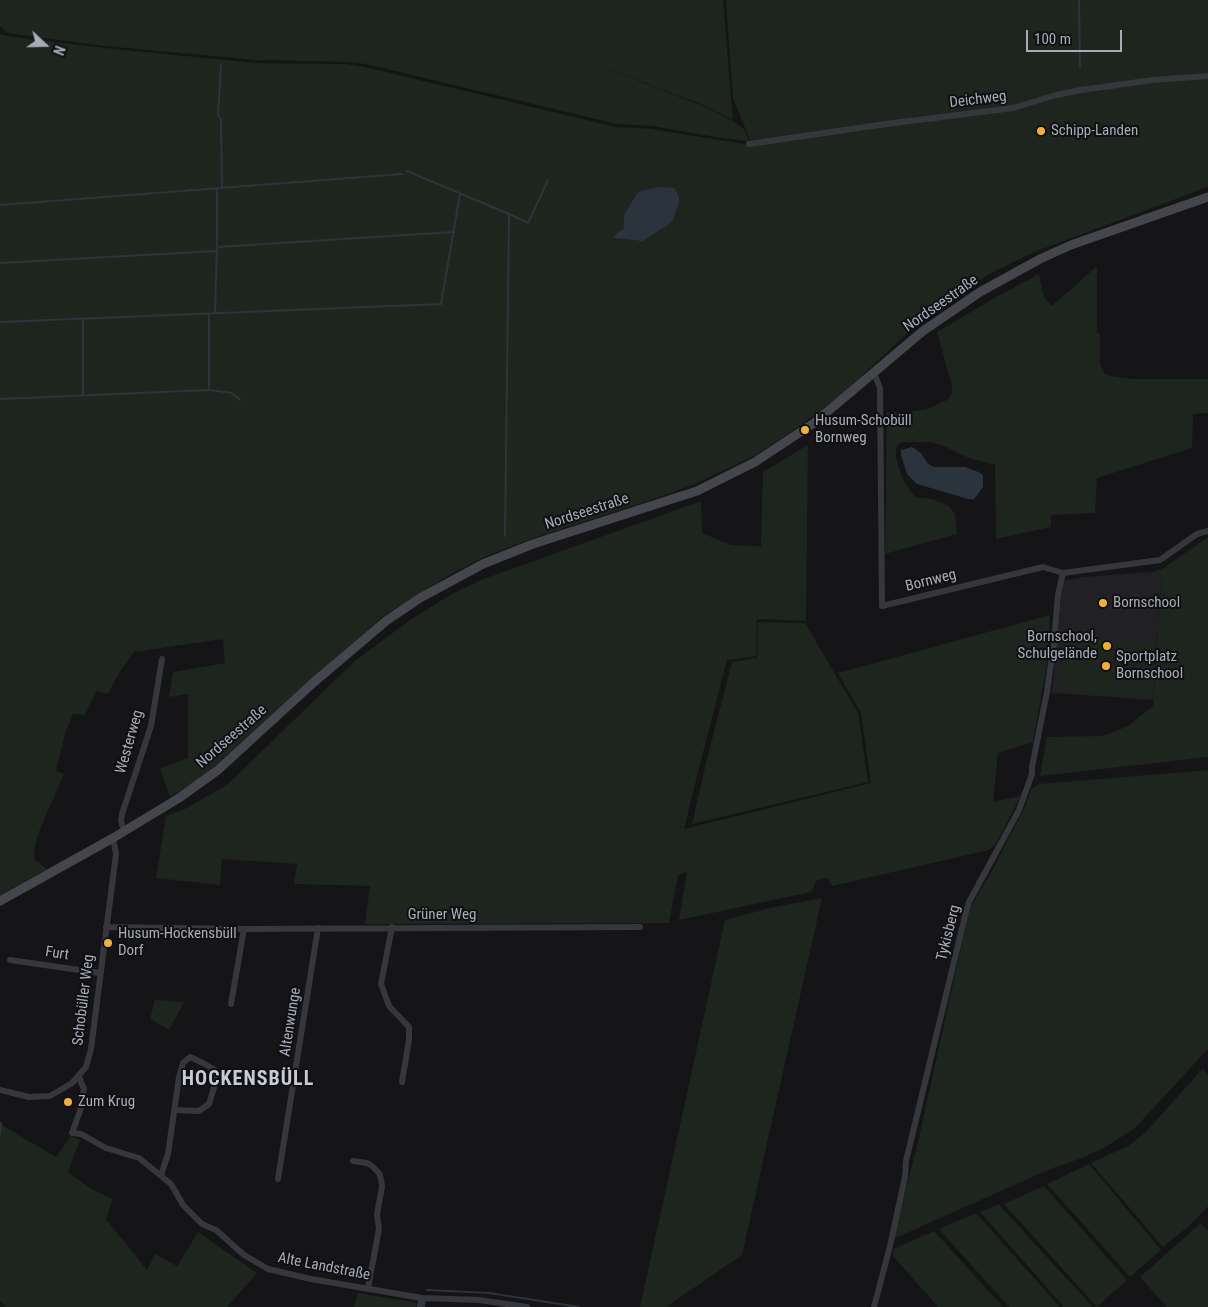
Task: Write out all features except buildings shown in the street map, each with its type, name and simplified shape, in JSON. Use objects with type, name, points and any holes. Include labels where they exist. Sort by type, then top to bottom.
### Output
[{"type":"main road","name":"Nordseestraße","points":[[0,901],[114,838],[179,798],[218,770],[313,683],[386,621],[420,598],[483,564],[533,544],[697,491],[755,462],[814,423],[942,317],[980,292],[1020,270],[1080,242],[1208,197]]},
{"type":"street","name":"Deichweg","points":[[749,144],[1013,108],[1056,95],[1082,90],[1153,80],[1208,76]]},
{"type":"street","name":"Bornweg","points":[[874,373],[880,388],[882,606],[1043,567],[1063,573],[1160,560],[1197,534],[1208,531]]},
{"type":"street","name":"Tykisberg","points":[[874,1307],[890,1246],[905,1177],[906,1161],[966,912],[969,902],[1019,810],[1032,774],[1047,692],[1058,595],[1063,573]]},
{"type":"street","name":"Westerweg","points":[[124,831],[121,821],[122,814],[151,726],[162,659]]},
{"type":"street","name":"Schobüller Weg","points":[[0,1090],[29,1097],[50,1096],[62,1090],[79,1077],[86,1067],[91,1049],[116,854],[114,838]]},
{"type":"street","name":"Grüner Weg","points":[[106,927],[244,929],[640,927]]},
{"type":"street","points":[[392,927],[381,984],[389,1006],[409,1027],[409,1040],[402,1082]]},
{"type":"street","name":"Altenwunge","points":[[278,1179],[318,928]]},
{"type":"street","points":[[231,1004],[244,929]]},
{"type":"street","name":"Furt","points":[[10,960],[100,973]]},
{"type":"street","points":[[161,1175],[168,1154],[179,1077],[184,1062],[190,1057],[203,1062],[215,1070],[215,1084],[209,1104],[200,1111],[175,1110]]},
{"type":"street","name":"Alte Landstraße","points":[[79,1077],[84,1089],[80,1111],[72,1133],[81,1134],[106,1148],[139,1158],[171,1184],[183,1204],[202,1224],[216,1230],[244,1254],[268,1269],[422,1298],[479,1300],[527,1307]]},
{"type":"street","points":[[353,1161],[367,1163],[372,1166],[379,1173],[382,1187],[377,1214],[379,1229],[368,1288]]},
{"type":"street","points":[[420,1307],[422,1298]]},
{"type":"shaded area","points":[[0,0],[723,0],[733,120],[708,107],[559,50],[708,108],[733,121],[745,130],[749,141],[652,126],[617,124],[366,64],[256,60],[105,46],[7,33],[0,26]]},
{"type":"shaded area","points":[[726,0],[1208,0],[1208,187],[1034,252],[993,272],[954,296],[917,324],[838,398],[754,456],[695,484],[531,539],[482,558],[453,573],[382,617],[223,759],[196,781],[170,797],[160,768],[188,758],[188,694],[169,697],[173,672],[225,663],[223,639],[134,652],[119,673],[108,694],[97,691],[84,715],[73,714],[65,734],[56,771],[64,774],[35,845],[34,859],[47,869],[0,895],[0,34],[105,48],[256,63],[345,64],[365,67],[616,127],[651,129],[752,145],[733,98]]},
{"type":"shaded area","points":[[657,187],[674,188],[679,196],[679,203],[672,222],[643,241],[614,238],[617,233],[624,229],[624,215],[638,192]]},
{"type":"shaded area","points":[[1097,266],[1097,333],[1100,334],[1100,365],[1105,374],[1134,379],[1208,379],[1208,413],[1193,414],[1192,448],[1097,478],[1095,513],[1051,515],[1051,527],[996,539],[995,465],[969,458],[931,442],[902,442],[896,449],[896,458],[903,480],[915,497],[933,499],[949,506],[955,514],[957,534],[885,554],[887,412],[908,412],[928,409],[949,399],[952,386],[937,332],[1039,274],[1044,298],[1052,306]]},
{"type":"shaded area","points":[[808,445],[806,621],[757,619],[756,656],[727,660],[684,829],[871,783],[861,713],[838,673],[1050,615],[1047,665],[1033,742],[998,753],[993,802],[1021,796],[995,845],[989,850],[832,886],[828,879],[825,878],[816,881],[811,892],[679,920],[687,872],[678,875],[669,923],[365,924],[370,886],[294,884],[297,864],[222,859],[220,885],[156,878],[166,816],[187,808],[228,784],[356,660],[413,618],[450,595],[481,580],[701,501],[702,533],[731,545],[761,546],[763,472]]},
{"type":"shaded area","points":[[912,447],[921,453],[928,464],[934,467],[965,467],[981,473],[983,475],[983,487],[974,499],[968,499],[917,484],[907,474],[901,455],[901,450]]},
{"type":"shaded area","points":[[1208,537],[1208,757],[1040,776],[1047,737],[1103,736],[1128,726],[1153,706],[1162,569]]},
{"type":"shaded area","name":"Bornschool, Schulgelände","points":[[1162,569],[1153,700],[1052,693],[1061,598],[1063,585],[1066,580],[1151,572]]},
{"type":"shaded area","points":[[758,622],[805,623],[858,713],[868,782],[692,824],[732,662],[757,658]]},
{"type":"shaded area","name":"Sportplatz Bornschool","points":[[1066,638],[1152,642],[1148,696],[1058,691]]},
{"type":"shaded area","points":[[1208,770],[1208,1049],[1135,1128],[1104,1148],[1050,1169],[893,1239],[918,1142],[968,916],[973,903],[1025,807],[1031,789],[1039,784]]},
{"type":"shaded area","points":[[822,898],[742,1255],[666,1307],[640,1307],[725,920],[774,907]]},
{"type":"shaded area","points":[[155,1000],[184,1002],[169,1030],[150,1019]]},
{"type":"shaded area","points":[[1203,1068],[1208,1075],[1208,1206],[1189,1226],[1163,1247],[1091,1163],[1128,1146],[1145,1133]]},
{"type":"shaded area","points":[[0,1124],[56,1157],[71,1136],[80,1140],[68,1172],[91,1189],[113,1199],[106,1219],[147,1270],[155,1254],[177,1266],[198,1232],[257,1273],[227,1307],[6,1307],[0,1301]]},
{"type":"shaded area","points":[[1089,1164],[1161,1250],[1130,1277],[1047,1184]]},
{"type":"shaded area","points":[[1044,1186],[1127,1280],[1097,1307],[1004,1204]]},
{"type":"shaded area","points":[[999,1204],[1093,1307],[1064,1307],[980,1212]]},
{"type":"shaded area","points":[[976,1213],[1060,1307],[1009,1307],[939,1229]]},
{"type":"shaded area","points":[[1201,1223],[1208,1231],[1208,1307],[1167,1307],[1140,1277]]},
{"type":"shaded area","points":[[934,1231],[1003,1307],[938,1307],[893,1256],[894,1249]]},
{"type":"shaded area","points":[[358,1293],[417,1303],[416,1307],[354,1307]]},
{"type":"waterway","points":[[1079,0],[1080,66]]},
{"type":"waterway","points":[[221,64],[218,115],[221,119],[222,188]]},
{"type":"waterway","points":[[407,171],[528,223],[548,180]]},
{"type":"waterway","points":[[0,205],[402,174]]},
{"type":"waterway","points":[[215,313],[217,188]]},
{"type":"waterway","points":[[0,322],[441,304],[460,194]]},
{"type":"waterway","points":[[505,536],[509,214]]},
{"type":"waterway","points":[[217,247],[454,232]]},
{"type":"waterway","points":[[0,263],[216,251]]},
{"type":"waterway","points":[[209,314],[209,390]]},
{"type":"waterway","points":[[83,320],[83,395]]},
{"type":"waterway","points":[[0,399],[209,390],[232,393],[240,400]]},
{"type":"waterway","points":[[0,1134],[1,1123]]},
{"type":"waterway","points":[[427,1290],[489,1293],[579,1307]]},
{"type":"waterway","points":[[424,1307],[425,1301]]},
{"type":"place","name":"Schipp-Landen","points":[[1041,131]]},
{"type":"place","name":"Husum-Schobüll Bornweg","points":[[805,430]]},
{"type":"place","name":"Bornschool","points":[[1103,603]]},
{"type":"place","name":"Bornschool, Schulgelände","points":[[1107,646]]},
{"type":"place","name":"Sportplatz Bornschool","points":[[1106,666]]},
{"type":"place","name":"Husum-Hockensbüll Dorf","points":[[108,943]]},
{"type":"place","name":"Zum Krug","points":[[68,1102]]},
{"type":"district","name":"HOCKENSBÜLL","points":[[248,1080]]}]
